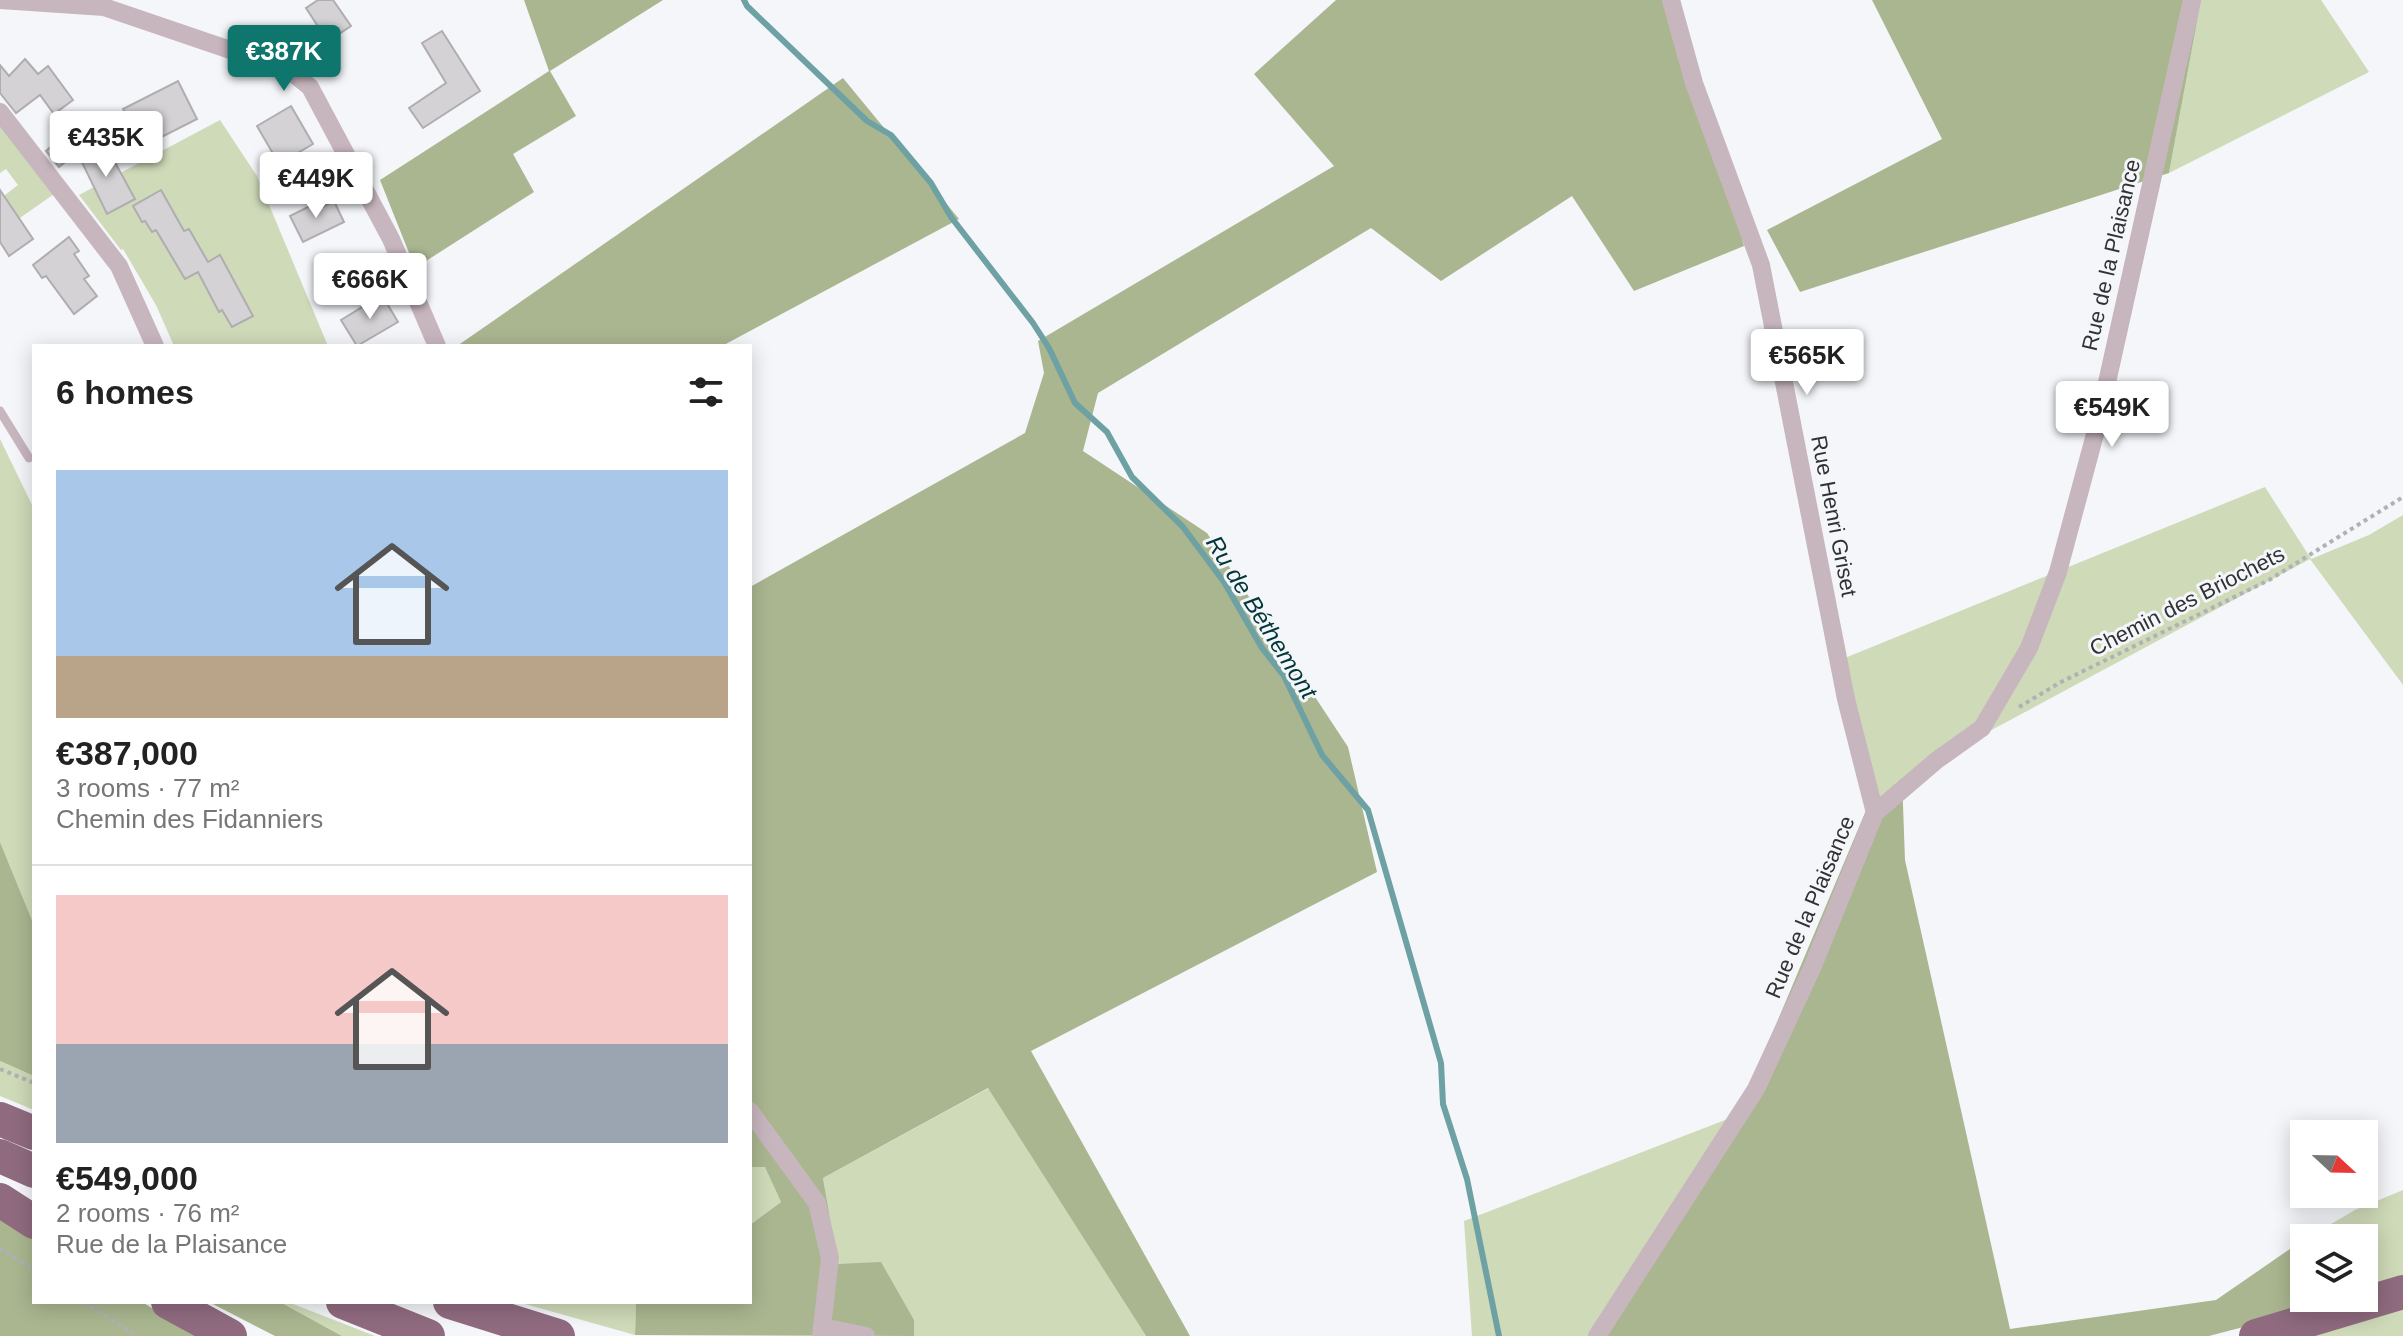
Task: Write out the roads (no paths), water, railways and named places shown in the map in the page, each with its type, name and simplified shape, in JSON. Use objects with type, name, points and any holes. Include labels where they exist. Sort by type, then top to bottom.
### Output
[{"type":"highway","points":[[0,1119],[32,1132]]},
{"type":"highway","points":[[0,1156],[32,1170]]},
{"type":"highway","points":[[0,1200],[32,1221]]},
{"type":"highway","points":[[2256,1336],[2403,1292]]},
{"type":"highway","points":[[172,1304],[230,1336]]},
{"type":"highway","points":[[348,1304],[428,1336]]},
{"type":"highway","points":[[456,1304],[558,1336]]},
{"type":"street","points":[[0,0],[104,7],[289,70],[310,87],[391,239],[436,344]]},
{"type":"street","name":"Rue Henri Griset","points":[[1671,0],[1694,83],[1761,265],[1846,699],[1875,813]]},
{"type":"street","name":"Rue de la Plaisance","points":[[1597,1336],[1756,1089],[1812,968],[1875,813],[1937,760],[1982,728],[2029,648],[2058,572],[2098,423],[2192,0]]},
{"type":"street","points":[[0,112],[119,266],[154,344]]},
{"type":"street","points":[[752,1114],[817,1203],[830,1258],[822,1332],[866,1336]]},
{"type":"lane","points":[[0,411],[29,458]]},
{"type":"waterway","name":"Ru de Béthemont","points":[[744,0],[867,121],[891,135],[931,183],[951,217],[1033,323],[1049,348],[1075,403],[1107,432],[1132,477],[1183,527],[1224,582],[1262,648],[1284,676],[1322,755],[1368,810],[1441,1063],[1443,1104],[1467,1179],[1499,1336]]}]
